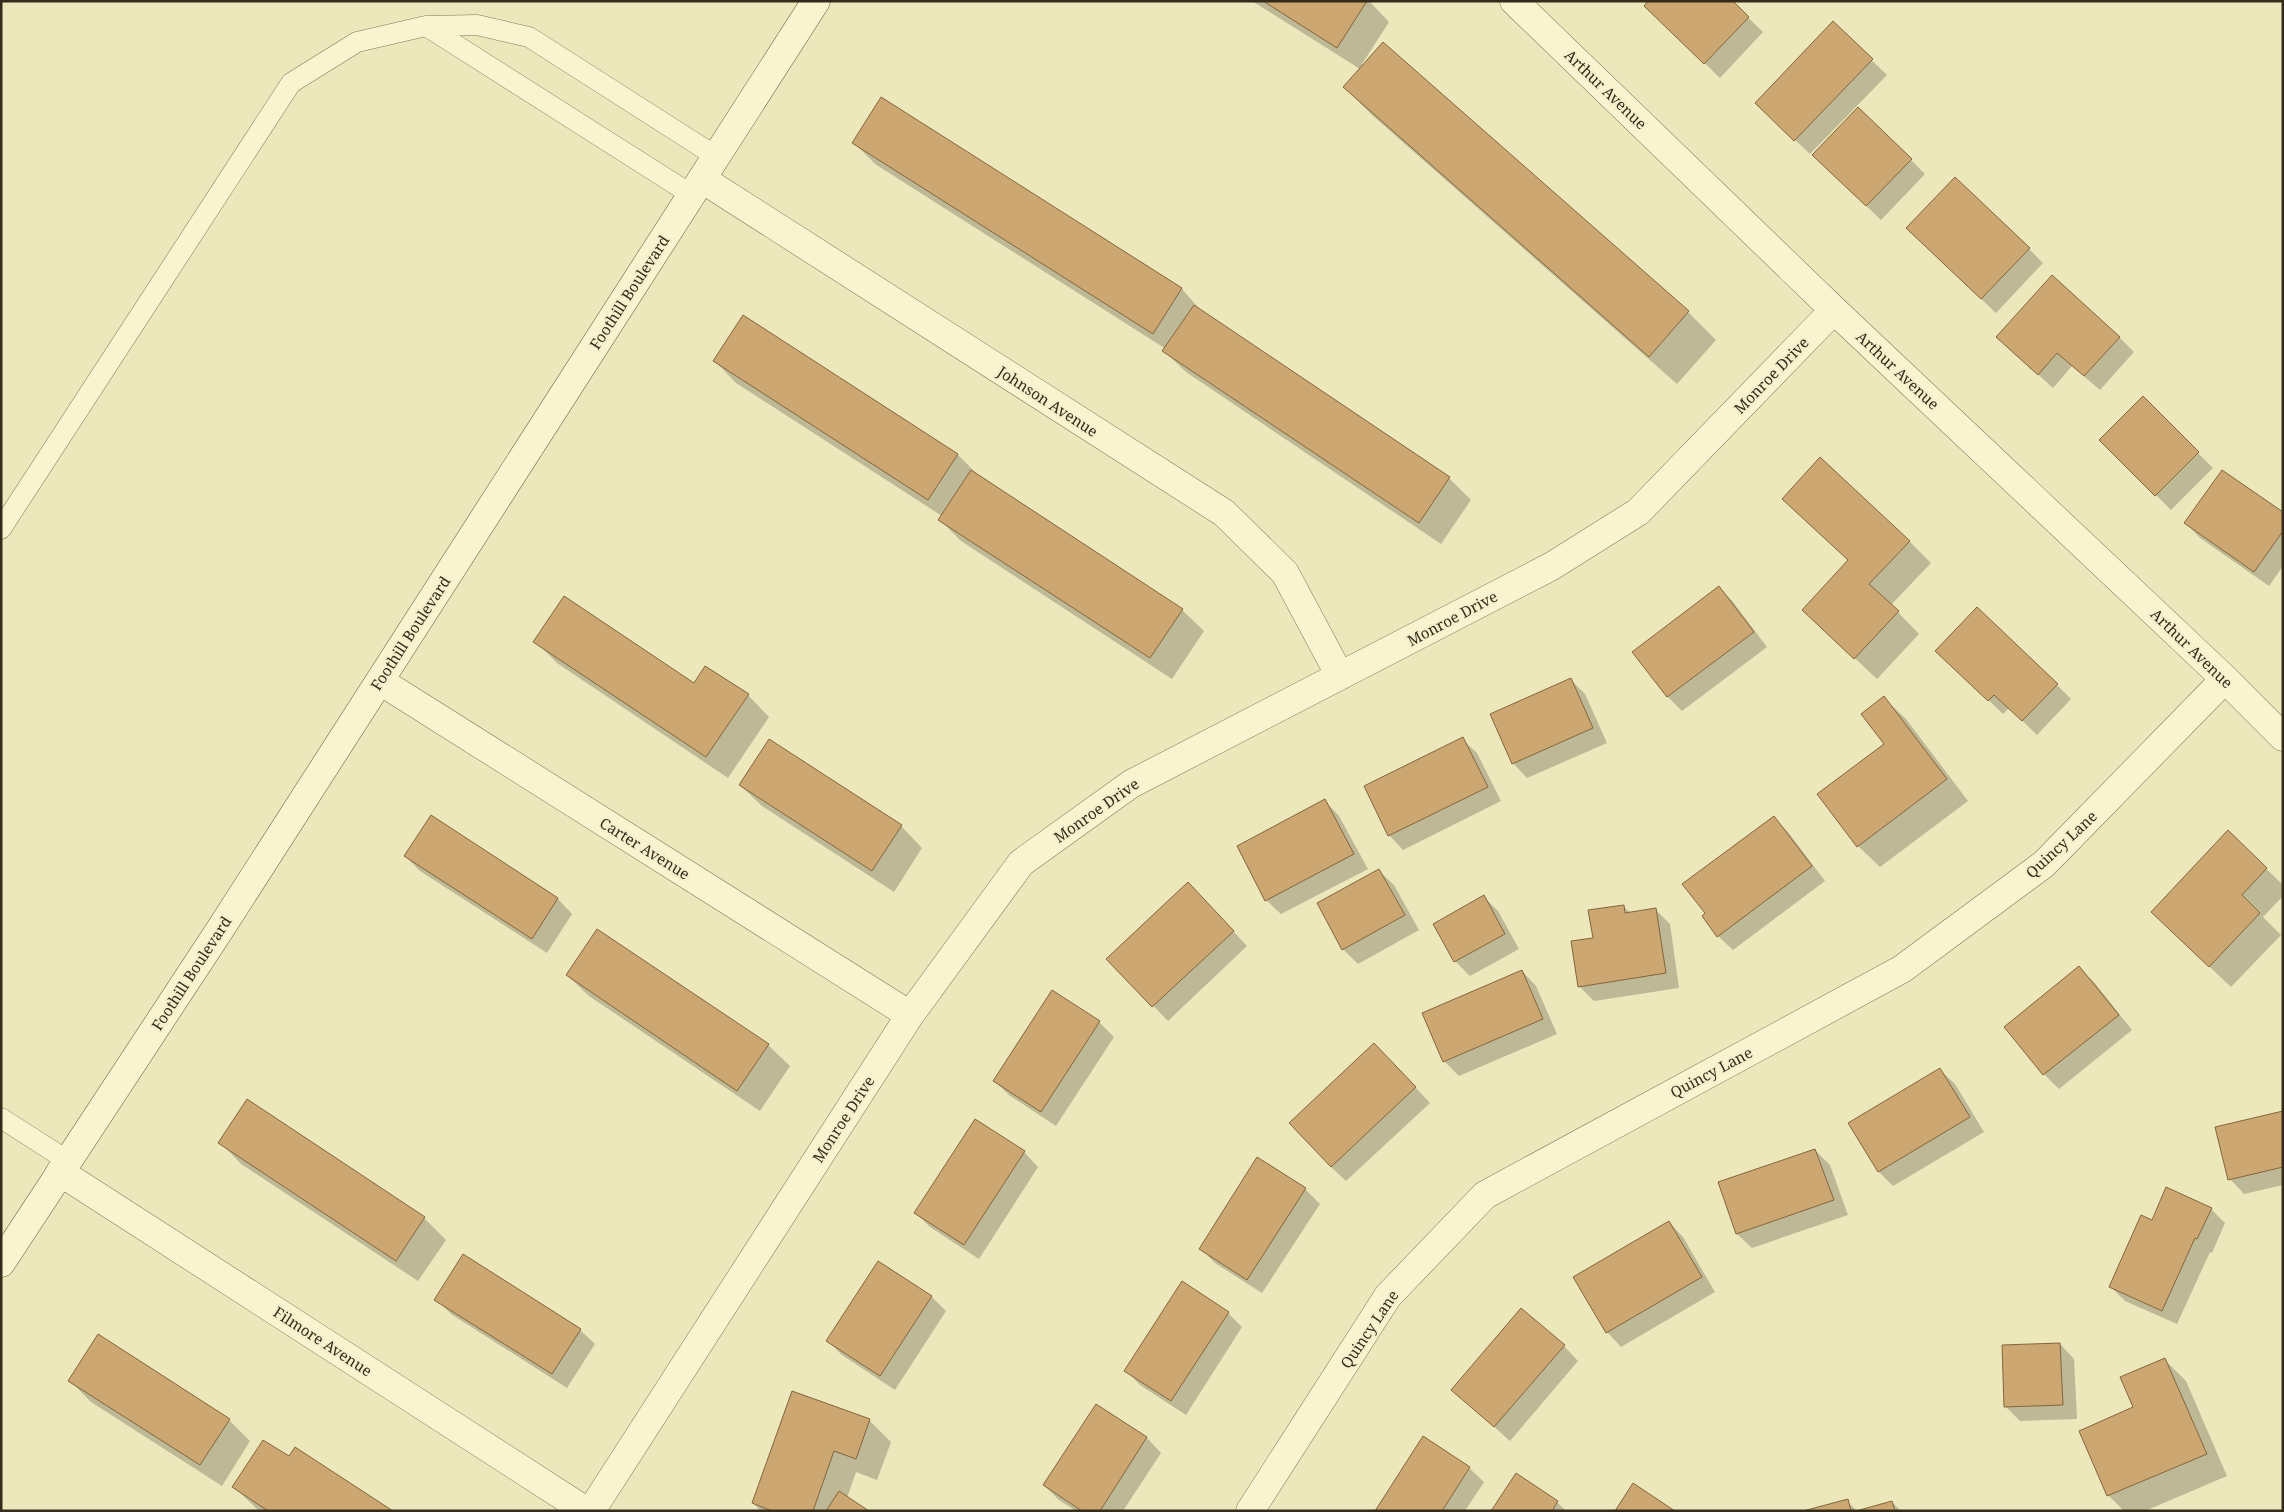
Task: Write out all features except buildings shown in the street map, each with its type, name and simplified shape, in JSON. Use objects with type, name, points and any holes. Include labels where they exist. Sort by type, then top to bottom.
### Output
[{"type":"street","name":"Foothill Boulevard","points":[[1,1262],[380,681],[816,1]]},
{"type":"street","name":"Arthur Avenue","points":[[1514,1],[1834,310],[2225,679],[2283,737]]},
{"type":"street","name":"Johnson Avenue","points":[[697,187],[1224,513],[1286,573],[1340,676]]},
{"type":"street","name":"Monroe Drive","points":[[591,1511],[910,1015],[1020,864],[1131,784],[1552,566],[1638,512],[1834,310]]},
{"type":"street","name":"Quincy Lane","points":[[1250,1511],[1388,1296],[1484,1195],[1902,969],[2044,864],[2225,679]]},
{"type":"street","name":"Carter Avenue","points":[[380,681],[910,1015]]},
{"type":"street","name":"Filmore Avenue","points":[[64,1166],[586,1511]]},
{"type":"lane","points":[[1,529],[291,83],[357,42],[426,26],[477,25],[530,37],[717,157]]},
{"type":"lane","points":[[426,26],[697,187]]},
{"type":"lane","points":[[1,1118],[64,1166]]}]
